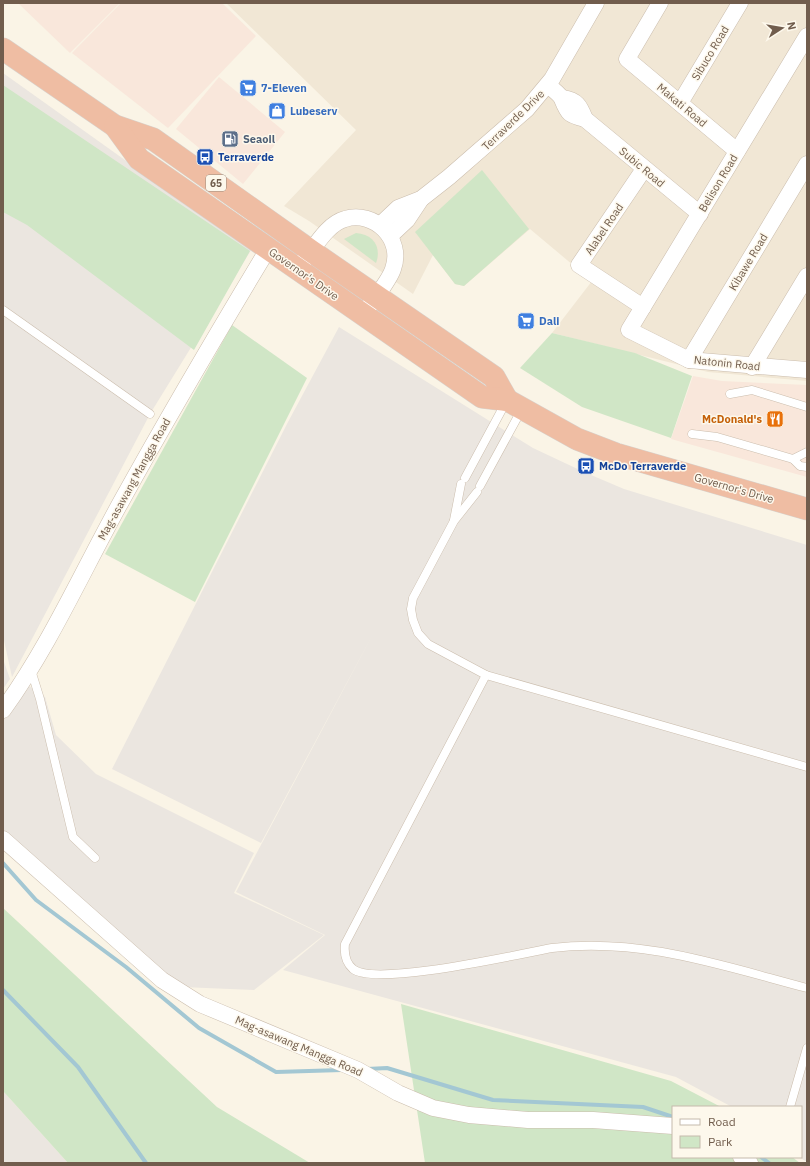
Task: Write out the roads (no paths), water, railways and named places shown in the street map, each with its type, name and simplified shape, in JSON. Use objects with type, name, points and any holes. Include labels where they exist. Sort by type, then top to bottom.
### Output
[{"type":"highway","name":"Governor's Drive","points":[[3,49],[115,126],[153,139],[311,251],[494,377],[515,404]]},
{"type":"highway","name":"Governor's Drive","points":[[115,126],[139,159],[482,398],[515,404],[577,439],[616,454],[807,509]]},
{"type":"street","name":"Terraverde Drive","points":[[385,231],[398,208],[421,199],[496,138],[527,109],[548,85],[596,3]]},
{"type":"street","name":"Makati Road","points":[[660,3],[627,59],[738,151]]},
{"type":"street","name":"Sibuco Road","points":[[680,103],[740,3]]},
{"type":"street","name":"Belison Road","points":[[629,330],[807,36]]},
{"type":"street","name":"Subic Road","points":[[548,85],[562,98],[572,99],[581,108],[585,119],[700,214]]},
{"type":"street","name":"Kibawe Road","points":[[689,360],[807,164]]},
{"type":"street","name":"Alabel Road","points":[[643,307],[579,265],[644,169]]},
{"type":"street","points":[[297,269],[333,225],[344,219],[357,217],[369,219],[385,231],[394,247],[396,258],[393,269],[363,315]]},
{"type":"street","name":"Mag-asawang Mangga Road","points":[[3,710],[31,670],[190,377],[268,249]]},
{"type":"street","points":[[752,367],[807,276]]},
{"type":"street","name":"Natonin Road","points":[[629,330],[689,360],[752,367],[807,370]]},
{"type":"street","name":"Mag-asawang Mangga Road","points":[[3,839],[162,980],[200,1004],[358,1070],[398,1093],[433,1108],[469,1115],[528,1120],[592,1120],[672,1126]]},
{"type":"lane","points":[[3,310],[150,414]]},
{"type":"lane","points":[[730,394],[752,390],[807,407]]},
{"type":"lane","points":[[454,520],[463,481],[515,404]]},
{"type":"lane","points":[[515,404],[479,489],[454,520],[413,598],[411,609],[418,633],[428,644],[486,675],[807,767]]},
{"type":"lane","points":[[692,434],[717,437],[793,459],[800,466],[807,467]]},
{"type":"lane","points":[[793,459],[807,452]]},
{"type":"lane","points":[[31,670],[40,699],[73,837],[94,858]]},
{"type":"lane","points":[[486,675],[345,944],[344,955],[352,968],[363,973],[425,972],[572,945],[599,946],[650,949],[675,953],[807,988]]},
{"type":"lane","points":[[790,1106],[807,1048]]},
{"type":"waterway","points":[[3,863],[36,900],[126,967],[199,1028],[276,1072],[342,1070]]},
{"type":"waterway","points":[[3,990],[78,1067],[146,1163]]},
{"type":"waterway","points":[[367,1069],[387,1068],[493,1100],[643,1107],[672,1117]]},
{"type":"waterway","points":[[762,1158],[769,1163]]},
{"type":"place","name":"7-Eleven","points":[[248,88]]},
{"type":"place","name":"Lubeserv","points":[[277,111]]},
{"type":"place","name":"Seaoil","points":[[230,139]]},
{"type":"place","name":"Terraverde","points":[[205,157]]},
{"type":"place","name":"Dali","points":[[526,321]]},
{"type":"place","name":"McDonald's","points":[[775,419]]},
{"type":"place","name":"McDo Terraverde","points":[[586,466]]}]
